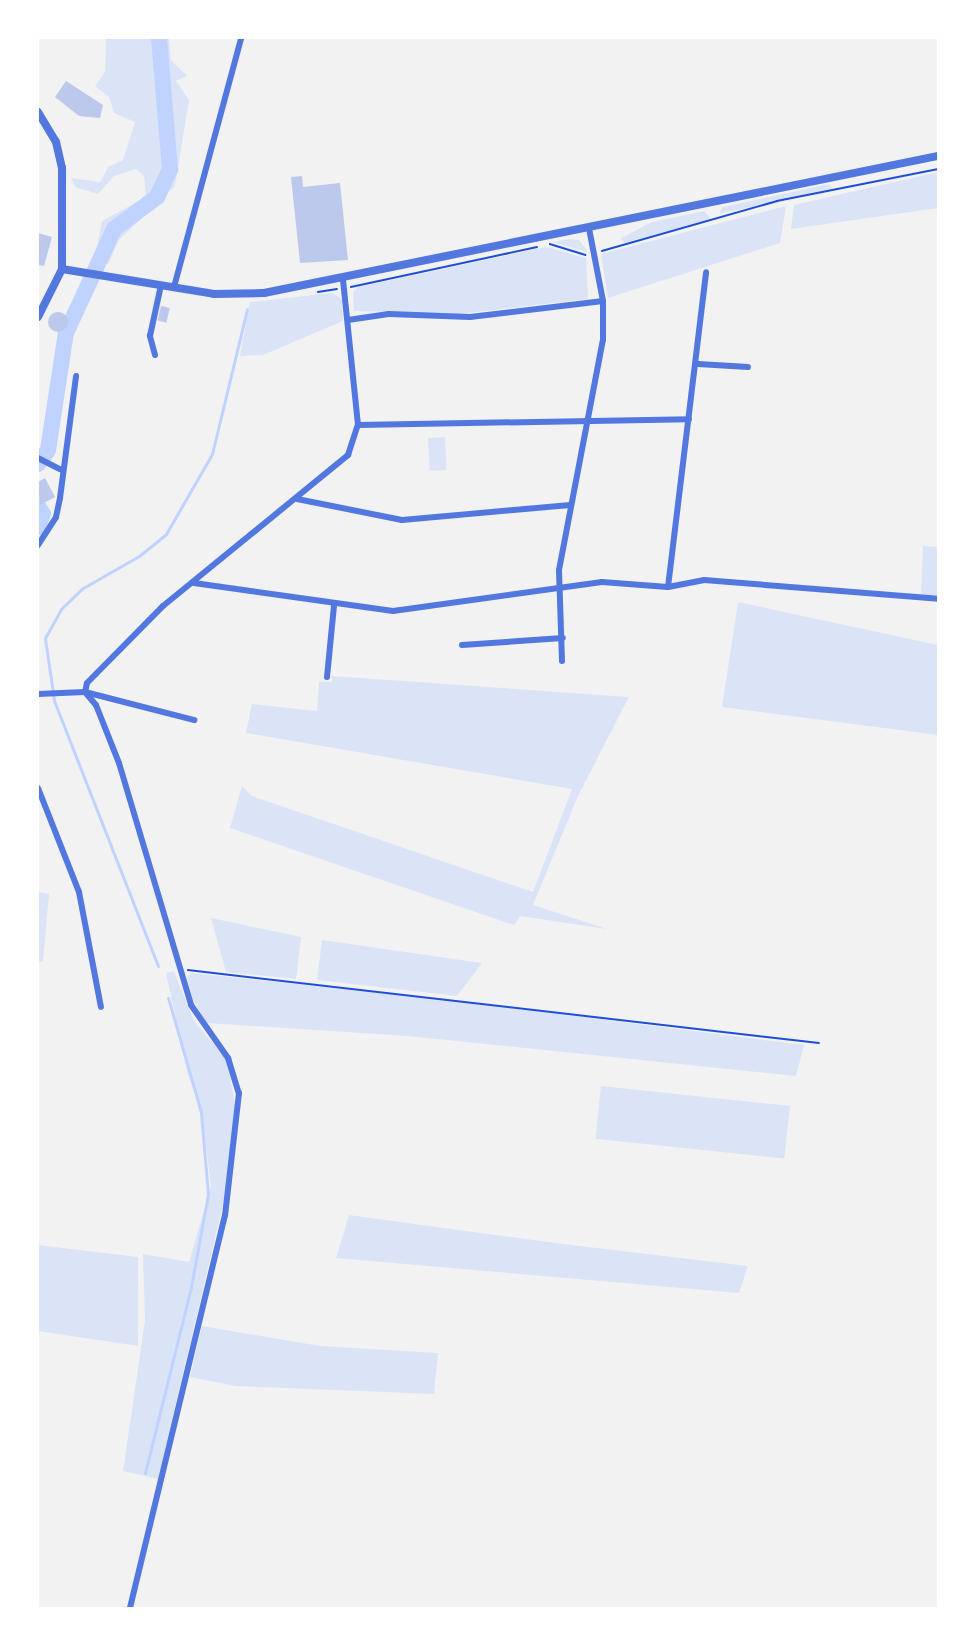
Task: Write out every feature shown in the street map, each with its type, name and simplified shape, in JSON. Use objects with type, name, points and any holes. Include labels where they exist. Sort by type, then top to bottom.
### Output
[{"type":"street","points":[[174,287],[241,38]]},
{"type":"street","points":[[38,112],[56,142],[62,168],[62,268],[38,317]]},
{"type":"street","points":[[62,268],[92,270],[174,287],[264,294],[344,285],[589,228],[939,156]]},
{"type":"street","points":[[562,661],[561,585],[570,506],[603,340],[603,301],[589,228]]},
{"type":"street","points":[[668,587],[698,364],[706,272]]},
{"type":"street","points":[[155,355],[150,336],[161,285]]},
{"type":"street","points":[[85,692],[87,683],[163,606],[297,499],[348,455],[358,425],[344,285]]},
{"type":"street","points":[[348,320],[389,314],[470,317],[603,301]]},
{"type":"street","points":[[698,364],[748,367]]},
{"type":"street","points":[[38,545],[56,517],[60,470],[76,376]]},
{"type":"street","points":[[358,425],[689,419]]},
{"type":"street","points":[[38,458],[60,470]]},
{"type":"street","points":[[297,499],[402,520],[570,506]]},
{"type":"street","points":[[194,583],[334,605],[415,610],[561,585],[602,582],[668,587],[704,580],[939,599]]},
{"type":"street","points":[[327,677],[334,605]]},
{"type":"street","points":[[462,645],[562,638]]},
{"type":"street","points":[[85,692],[96,705],[121,768],[180,969],[200,1022],[236,1073],[238,1136],[225,1215],[130,1608]]},
{"type":"street","points":[[38,694],[85,692],[194,720]]},
{"type":"street","points":[[38,788],[79,892],[101,1007]]},
{"type":"path","points":[[344,285],[551,244],[575,254],[594,253],[777,201],[939,169]]},
{"type":"path","points":[[180,969],[819,1042]]},
{"type":"shaded area","points":[[106,38],[169,38],[171,60],[187,76],[176,81],[189,100],[175,186],[119,240],[108,264],[94,262],[102,221],[146,197],[144,176],[136,169],[114,176],[98,194],[75,187],[71,178],[100,182],[108,167],[123,160],[135,122],[114,113],[109,97],[95,86],[105,72]]},
{"type":"shaded area","points":[[938,172],[938,208],[791,229],[794,205]]},
{"type":"shaded area","points":[[829,184],[833,188],[719,214],[723,207]]},
{"type":"shaded area","points":[[786,206],[780,243],[608,298],[601,254]]},
{"type":"shaded area","points":[[704,211],[711,219],[624,243],[621,238],[652,222]]},
{"type":"shaded area","points":[[570,239],[579,240],[588,252],[552,242]]},
{"type":"shaded area","points":[[546,247],[586,258],[588,299],[459,314],[354,311],[353,292],[358,287]]},
{"type":"shaded area","points":[[332,293],[342,299],[343,321],[263,355],[240,356],[250,302]]},
{"type":"shaded area","points":[[445,437],[447,470],[430,471],[428,438]]},
{"type":"shaded area","points":[[923,546],[938,547],[938,597],[921,595]]},
{"type":"shaded area","points":[[738,602],[938,645],[938,735],[722,707]]},
{"type":"shaded area","points":[[332,676],[629,697],[578,796],[533,905],[607,929],[520,916],[514,925],[230,828],[242,786],[252,796],[533,892],[572,789],[246,733],[252,704],[317,711],[319,682],[332,682]]},
{"type":"shaded area","points":[[38,892],[49,894],[43,962],[38,961]]},
{"type":"shaded area","points":[[211,918],[301,937],[296,979],[226,972]]},
{"type":"shaded area","points":[[322,940],[482,963],[457,996],[317,980]]},
{"type":"shaded area","points":[[174,971],[194,1021],[227,1060],[235,1105],[230,1175],[158,1479],[123,1471],[145,1321],[143,1254],[189,1262],[211,1187],[202,1111],[188,1075],[166,973]]},
{"type":"shaded area","points":[[191,973],[457,1001],[804,1045],[796,1076],[408,1036],[206,1023],[192,998],[187,977]]},
{"type":"shaded area","points":[[601,1086],[790,1106],[784,1159],[595,1139]]},
{"type":"shaded area","points":[[349,1215],[748,1266],[739,1293],[336,1258]]},
{"type":"shaded area","points":[[38,1245],[138,1257],[138,1346],[38,1331]]},
{"type":"shaded area","points":[[202,1326],[320,1346],[438,1353],[434,1394],[235,1386],[190,1377]]},
{"type":"building","points":[[66,81],[103,105],[100,118],[79,116],[55,97]]},
{"type":"building","points":[[302,176],[303,187],[340,183],[348,260],[300,263],[291,177]]},
{"type":"building","points":[[38,233],[52,237],[44,266],[38,265]]},
{"type":"building","points":[[161,306],[170,308],[166,323],[158,321]]},
{"type":"building","points":[[58,312],[65,315],[68,322],[65,329],[58,332],[51,329],[48,322],[51,315]]},
{"type":"building","points":[[45,478],[55,497],[40,505],[38,482]]},
{"type":"waterway","points":[[38,464],[48,450],[66,333],[114,229],[157,197],[170,169],[159,38]]},
{"type":"waterway","points":[[158,966],[54,700],[45,638],[61,609],[83,588],[139,556],[166,534],[212,454],[247,309]]},
{"type":"waterway","points":[[38,506],[43,514],[38,527]]},
{"type":"waterway","points":[[145,1473],[191,1287],[208,1194],[201,1112],[168,998]]}]
